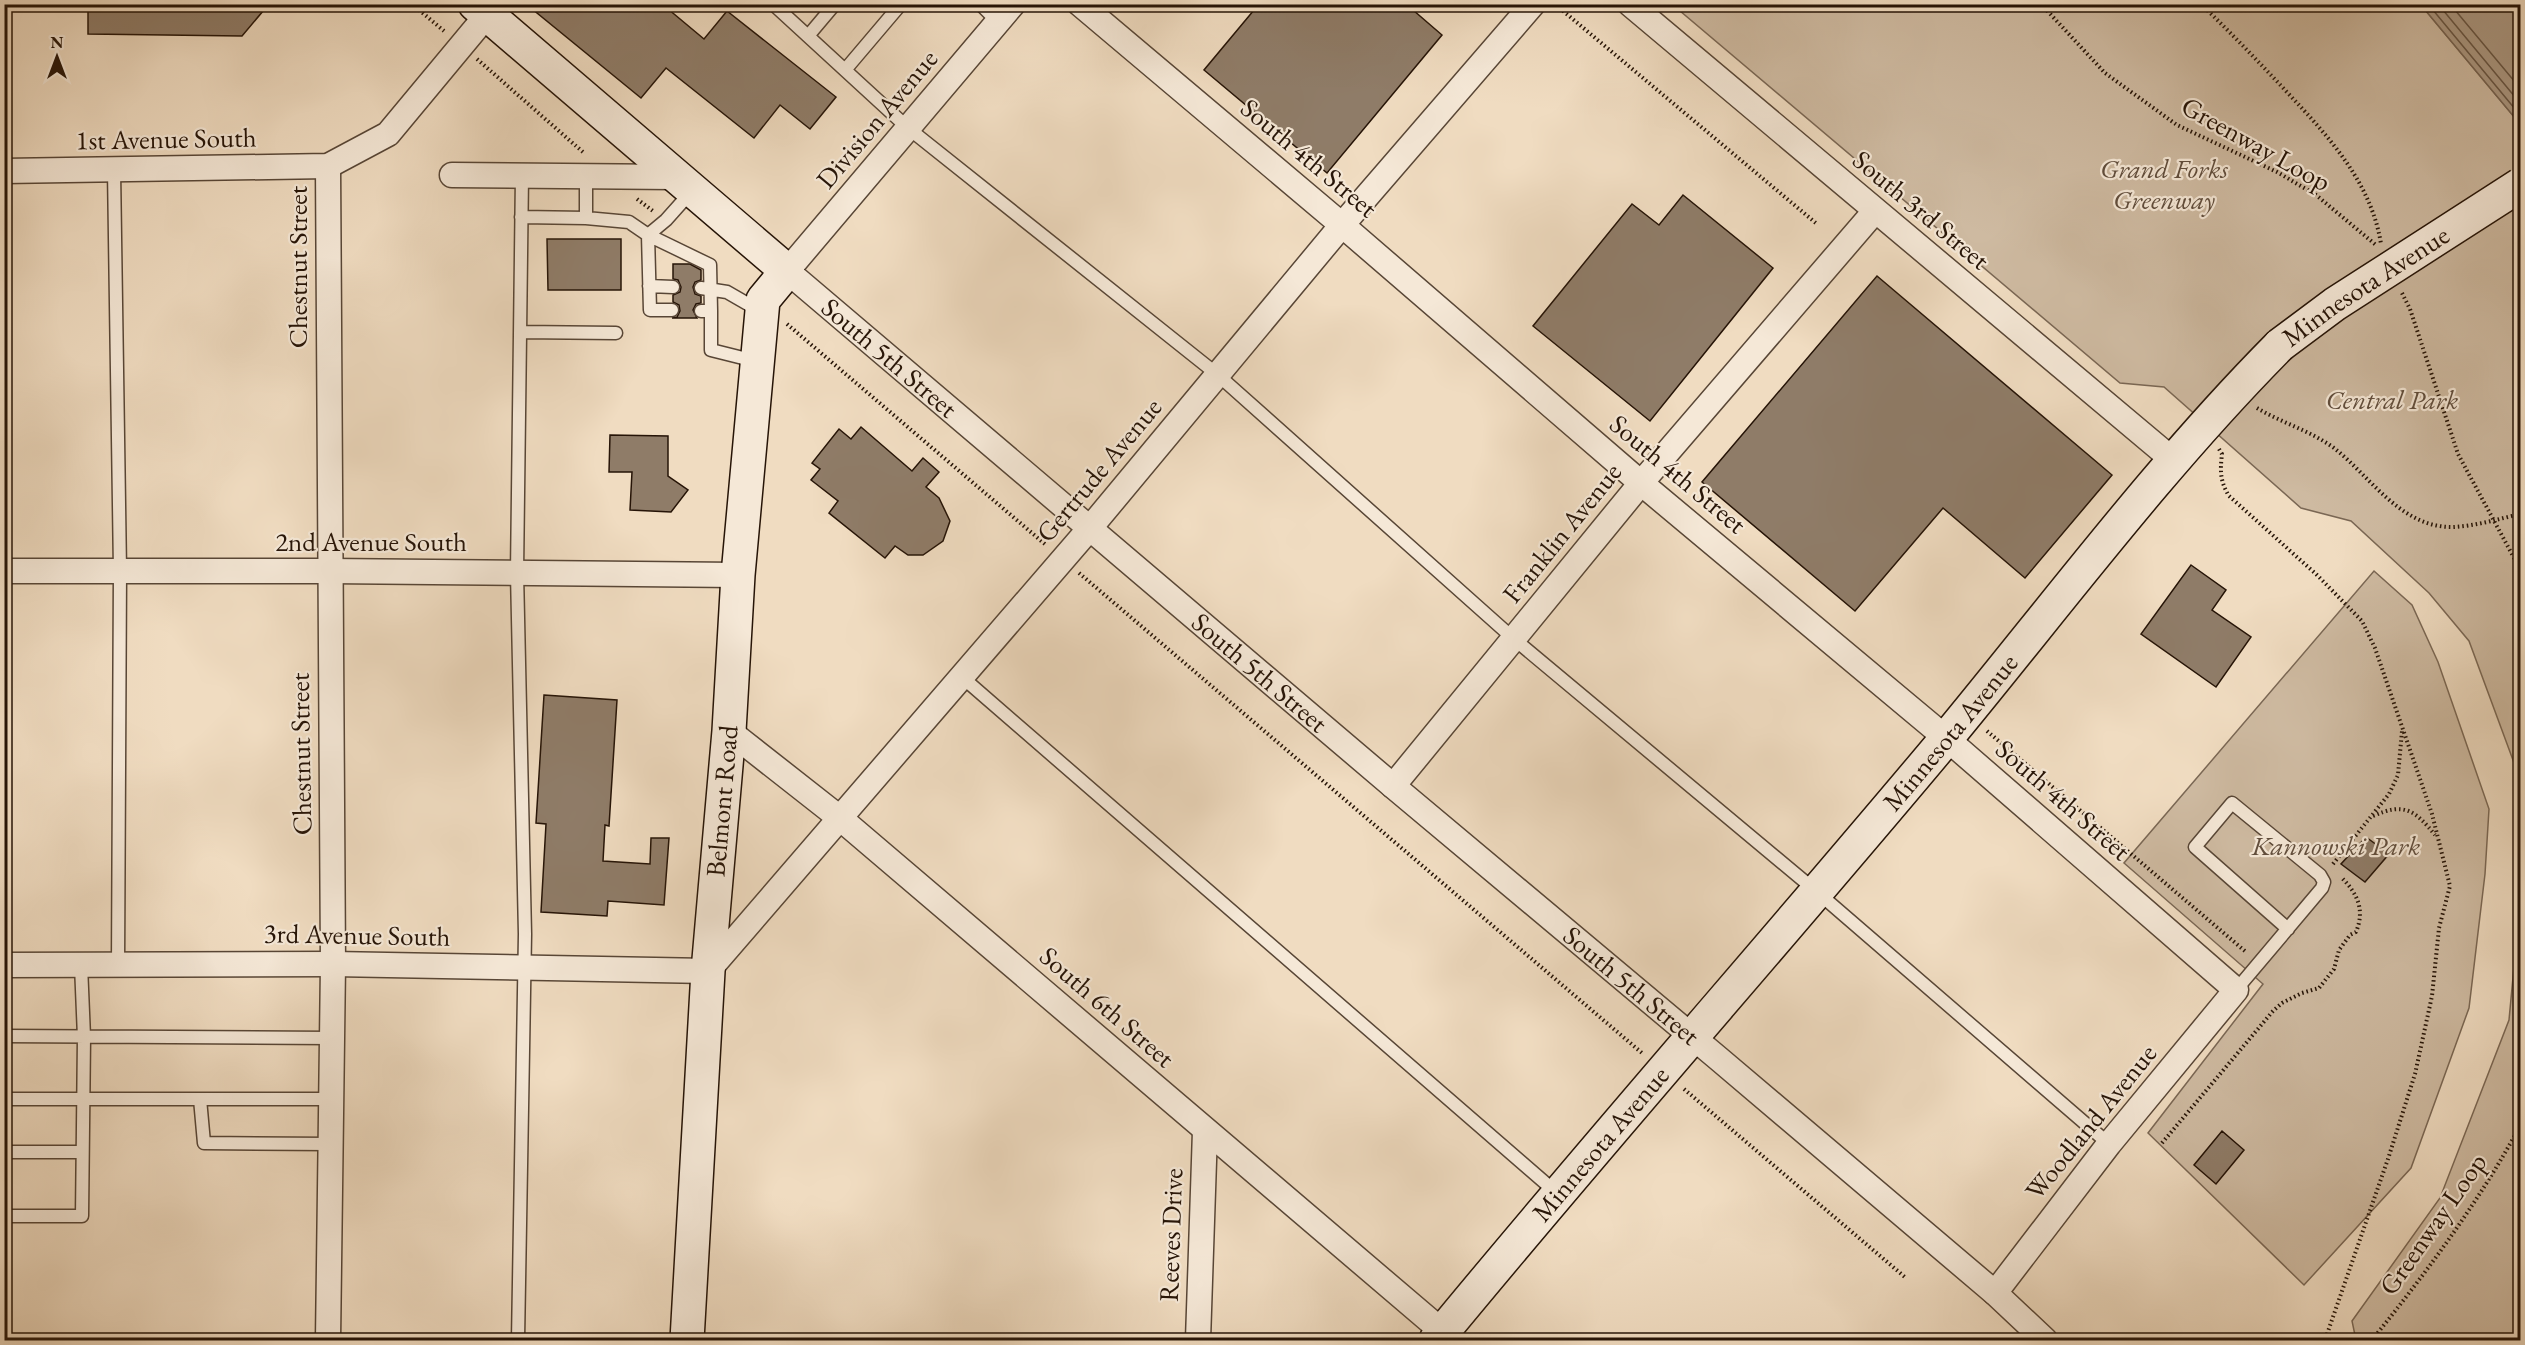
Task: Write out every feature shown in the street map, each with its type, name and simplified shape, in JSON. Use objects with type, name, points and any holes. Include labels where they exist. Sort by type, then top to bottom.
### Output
[{"type":"street","name":"South 4th Street","points":[[1080,4],[1342,225],[1641,483],[1946,738],[2236,990]]},
{"type":"street","name":"Gertrude Avenue","points":[[708,971],[1063,560],[1342,225],[1533,4]]},
{"type":"street","name":"South 3rd Street","points":[[1630,4],[2173,460]]},
{"type":"street","points":[[328,166],[388,134],[461,46],[486,8]]},
{"type":"street","name":"South 5th Street","points":[[486,8],[684,184],[1393,786],[1693,1036],[1995,1293],[2045,1341]]},
{"type":"street","name":"Division Avenue","points":[[787,271],[1005,13]]},
{"type":"street","name":"1st Avenue South","points":[[4,171],[328,166]]},
{"type":"street","name":"Chestnut Street","points":[[328,166],[333,964],[328,1341]]},
{"type":"street","points":[[452,175],[610,176],[684,184]]},
{"type":"street","name":"Minnesota Avenue","points":[[1439,1336],[1946,738],[2173,460],[2235,391],[2280,345],[2335,304],[2520,185]]},
{"type":"street","name":"Franklin Avenue","points":[[1393,786],[1641,483],[1875,211]]},
{"type":"street","points":[[762,308],[787,271]]},
{"type":"street","name":"Belmont Road","points":[[687,1341],[708,971],[729,731],[738,575],[762,308]]},
{"type":"street","name":"2nd Avenue South","points":[[4,572],[329,571],[738,575]]},
{"type":"street","name":"South 6th Street","points":[[729,731],[841,819],[1205,1131],[1439,1336]]},
{"type":"street","name":"3rd Avenue South","points":[[4,965],[333,964],[708,971]]},
{"type":"street","name":"Woodland Avenue","points":[[1995,1293],[2109,1144],[2236,990]]},
{"type":"street","name":"Reeves Drive","points":[[1198,1341],[1205,1131]]},
{"type":"lane","points":[[773,4],[908,128],[1218,375],[1514,639],[1816,891],[2109,1144]]},
{"type":"lane","points":[[808,36],[835,4]]},
{"type":"lane","points":[[845,70],[901,4]]},
{"type":"lane","points":[[980,4],[1005,13]]},
{"type":"lane","points":[[114,170],[120,572],[118,964]]},
{"type":"lane","points":[[518,1341],[524,969],[517,573],[522,175]]},
{"type":"lane","points":[[586,176],[586,218]]},
{"type":"lane","points":[[648,235],[666,220],[684,184]]},
{"type":"lane","points":[[521,217],[586,218],[629,222],[648,235],[710,265],[706,288],[706,311],[711,350],[757,361]]},
{"type":"lane","points":[[648,235],[650,310],[672,310]]},
{"type":"lane","points":[[649,286],[673,287]]},
{"type":"lane","points":[[706,288],[727,292],[762,308]]},
{"type":"lane","points":[[520,332],[616,333]]},
{"type":"lane","points":[[962,677],[1559,1195]]},
{"type":"lane","points":[[2236,990],[2288,929],[2322,888],[2324,882],[2320,875],[2232,803],[2195,847],[2288,929]]},
{"type":"lane","points":[[4,1216],[82,1216],[84,1037],[81,965]]},
{"type":"lane","points":[[4,1036],[332,1038]]},
{"type":"lane","points":[[4,1099],[331,1099]]},
{"type":"lane","points":[[200,1099],[204,1143],[331,1144]]},
{"type":"lane","points":[[4,1152],[82,1152]]},
{"type":"path","points":[[412,4],[635,198],[666,220]]},
{"type":"path","points":[[1556,4],[1817,224]]},
{"type":"path","name":"Greenway Loop","points":[[2041,4],[2105,73],[2177,125],[2277,172],[2316,195],[2382,250],[2378,224],[2367,195],[2350,167],[2302,109],[2201,4]]},
{"type":"path","points":[[2401,289],[2410,309],[2458,454],[2520,570]]},
{"type":"path","points":[[762,308],[1063,560],[1906,1278]]},
{"type":"path","points":[[2235,391],[2259,409],[2317,437],[2414,518],[2425,523],[2454,527],[2520,514]]},
{"type":"path","points":[[2199,430],[2222,454],[2220,473],[2229,496],[2316,574],[2362,621],[2376,648],[2432,814],[2450,886],[2439,928],[2432,996],[2415,1074],[2385,1170],[2325,1341]]},
{"type":"path","points":[[1966,712],[2259,963]]},
{"type":"path","points":[[2163,1143],[2273,1011],[2302,993],[2319,988],[2334,969],[2339,950],[2350,934],[2356,932],[2360,922],[2360,906],[2355,891],[2330,867],[2373,817],[2389,794],[2398,775],[2402,729]]},
{"type":"path","points":[[2373,817],[2394,809],[2406,809],[2425,822],[2437,837]]},
{"type":"path","name":"Greenway Loop","points":[[2372,1341],[2450,1237],[2504,1156],[2520,1126]]},
{"type":"green space","name":"Grand Forks Greenway","points":[[1673,5],[2421,5],[2520,124],[2520,779],[2469,641],[2429,593],[2351,521],[2301,508],[2164,387],[2120,383]]},
{"type":"green space","name":"Kannowski Park","points":[[2374,571],[2412,605],[2438,662],[2489,809],[2485,874],[2469,1008],[2411,1168],[2304,1285],[2148,1133],[2263,984],[2124,863]]},
{"type":"green space","points":[[2520,903],[2520,1340],[2356,1340],[2352,1321],[2440,1198],[2509,1020]]},
{"type":"water","points":[[2421,5],[2520,5],[2520,124]]},
{"type":"building","points":[[88,4],[269,4],[242,36],[88,34]]},
{"type":"building","points":[[526,4],[662,4],[704,39],[727,11],[836,97],[810,129],[780,105],[754,138],[666,68],[641,98]]},
{"type":"building","points":[[1259,4],[1406,4],[1442,35],[1327,173],[1204,70]]},
{"type":"building","points":[[1683,195],[1773,268],[1650,421],[1533,326],[1632,204],[1659,225]]},
{"type":"building","points":[[547,239],[621,239],[621,290],[548,290]]},
{"type":"building","points":[[673,264],[690,264],[701,270],[701,280],[695,282],[693,287],[695,294],[701,296],[701,303],[696,304],[693,310],[697,318],[672,318],[677,317],[680,311],[679,305],[673,302],[673,295],[680,292],[681,287],[678,280],[673,279]]},
{"type":"building","points":[[1877,276],[2112,475],[2025,578],[1943,508],[1855,611],[1702,482]]},
{"type":"building","points":[[861,427],[912,471],[923,458],[939,472],[926,487],[939,498],[950,521],[943,541],[923,555],[908,555],[895,546],[885,558],[829,513],[838,501],[811,480],[820,469],[812,463],[839,429],[851,439]]},
{"type":"building","points":[[610,435],[668,436],[668,476],[688,490],[671,512],[630,510],[632,472],[609,472]]},
{"type":"building","points":[[2191,565],[2226,590],[2212,610],[2251,637],[2216,687],[2141,634]]},
{"type":"building","points":[[544,695],[617,700],[609,826],[605,825],[603,861],[650,864],[651,838],[669,838],[664,905],[608,901],[607,916],[541,912],[546,824],[536,823]]},
{"type":"building","points":[[2366,837],[2389,854],[2365,882],[2341,864]]},
{"type":"building","points":[[2222,1131],[2244,1150],[2216,1184],[2194,1165]]},
{"type":"park label","name":"Central Park","points":[[2392,400]]}]
